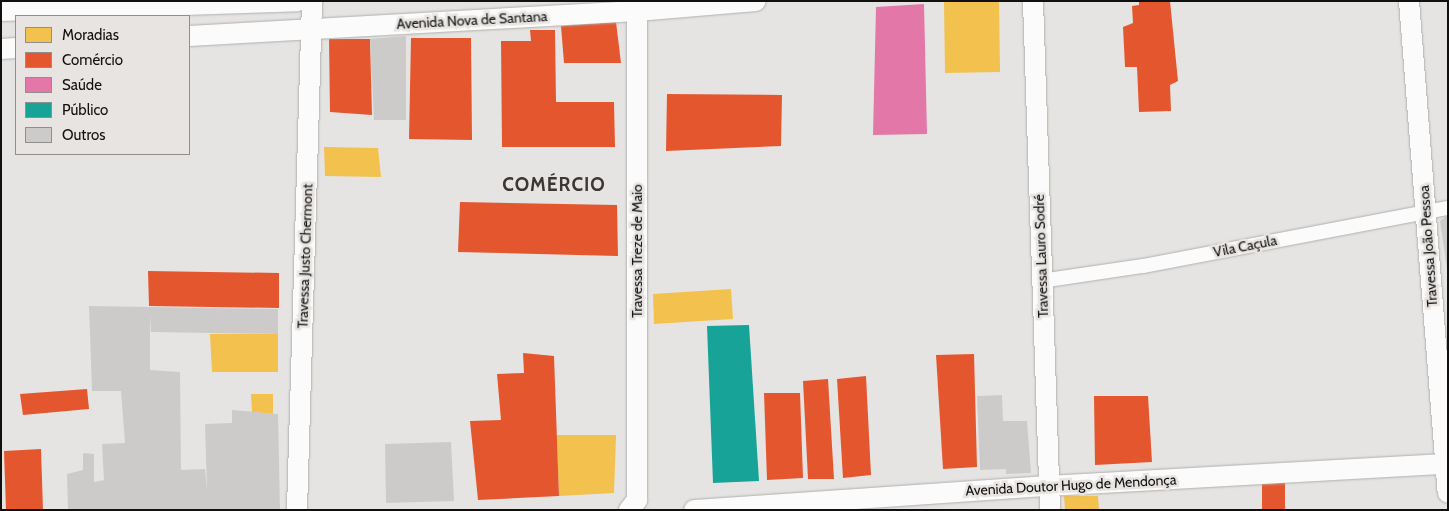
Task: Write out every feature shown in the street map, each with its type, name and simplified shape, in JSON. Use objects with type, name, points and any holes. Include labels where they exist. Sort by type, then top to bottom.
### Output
[{"type":"street","points":[[1,11],[122,12],[298,1]]},
{"type":"street","name":"Travessa Justo Chermont","points":[[297,510],[312,1]]},
{"type":"street","name":"Avenida Nova de Santana","points":[[190,36],[637,6],[756,1]]},
{"type":"street","name":"Travessa Lauro Sodré","points":[[1033,1],[1050,510]]},
{"type":"street","name":"Travessa João Pessoa","points":[[1408,1],[1448,492]]},
{"type":"street","name":"Travessa Treze de Maio","points":[[637,6],[638,507]]},
{"type":"street","points":[[1,48],[15,48]]},
{"type":"street","name":"Vila Caçula","points":[[1041,280],[1143,266],[1448,208]]},
{"type":"street","name":"Avenida Doutor Hugo de Mendonça","points":[[694,510],[1049,486],[1446,464]]},
{"type":"building: Moradias","points":[[944,1],[999,1],[1000,72],[945,73]]},
{"type":"building: Moradias","points":[[324,147],[378,148],[381,177],[325,176]]},
{"type":"building: Moradias","points":[[731,289],[733,319],[654,324],[653,294]]},
{"type":"building: Moradias","points":[[210,334],[278,334],[278,372],[212,372]]},
{"type":"building: Moradias","points":[[251,394],[273,394],[273,414],[252,412]]},
{"type":"building: Moradias","points":[[557,435],[616,435],[614,493],[559,496]]},
{"type":"building: Moradias","points":[[1064,496],[1098,496],[1099,510],[1065,510]]},
{"type":"building: Comércio","points":[[1139,1],[1170,1],[1178,81],[1170,85],[1171,111],[1139,112],[1137,67],[1125,67],[1123,27],[1133,23],[1132,6],[1139,5]]},
{"type":"building: Comércio","points":[[616,22],[621,63],[564,63],[561,26]]},
{"type":"building: Comércio","points":[[530,30],[555,30],[556,102],[614,102],[615,147],[502,147],[501,41],[531,41]]},
{"type":"building: Comércio","points":[[411,38],[471,38],[472,140],[409,139]]},
{"type":"building: Comércio","points":[[329,39],[370,39],[372,115],[330,112]]},
{"type":"building: Comércio","points":[[667,94],[782,95],[781,146],[666,151]]},
{"type":"building: Comércio","points":[[460,202],[617,205],[618,256],[458,252]]},
{"type":"building: Comércio","points":[[148,271],[279,273],[279,308],[149,306]]},
{"type":"building: Comércio","points":[[523,353],[554,356],[559,496],[478,500],[470,421],[501,420],[497,374],[524,373]]},
{"type":"building: Comércio","points":[[974,354],[977,467],[943,469],[936,355]]},
{"type":"building: Comércio","points":[[866,376],[871,475],[843,478],[837,379]]},
{"type":"building: Comércio","points":[[828,379],[834,479],[808,479],[803,381]]},
{"type":"building: Comércio","points":[[87,389],[89,409],[23,415],[20,394]]},
{"type":"building: Comércio","points":[[764,393],[800,393],[803,478],[767,480]]},
{"type":"building: Comércio","points":[[1094,396],[1148,396],[1152,462],[1095,465]]},
{"type":"building: Comércio","points":[[41,449],[43,510],[6,510],[4,451]]},
{"type":"building: Comércio","points":[[1285,481],[1285,510],[1262,510],[1262,482]]},
{"type":"building: Saúde","points":[[924,4],[927,134],[873,135],[876,7]]},
{"type":"building: Público","points":[[749,325],[759,481],[713,483],[707,326]]},
{"type":"building: Outros","points":[[406,36],[406,120],[374,120],[370,39]]},
{"type":"building: Outros","points":[[1448,215],[1448,269],[1447,269],[1440,221]]},
{"type":"building: Outros","points":[[89,306],[278,309],[278,334],[151,332],[150,315],[150,370],[180,372],[181,470],[205,469],[207,491],[205,424],[232,423],[232,410],[278,414],[280,510],[68,510],[67,474],[83,470],[83,453],[94,454],[94,482],[104,480],[102,444],[125,443],[121,391],[92,391]]},
{"type":"building: Outros","points":[[1002,395],[1003,421],[1027,421],[1031,473],[1006,474],[1006,469],[980,470],[977,396]]},
{"type":"building: Outros","points":[[451,442],[454,501],[386,503],[385,444]]},
{"type":"district","name":"COMÉRCIO","points":[[554,185]]}]
